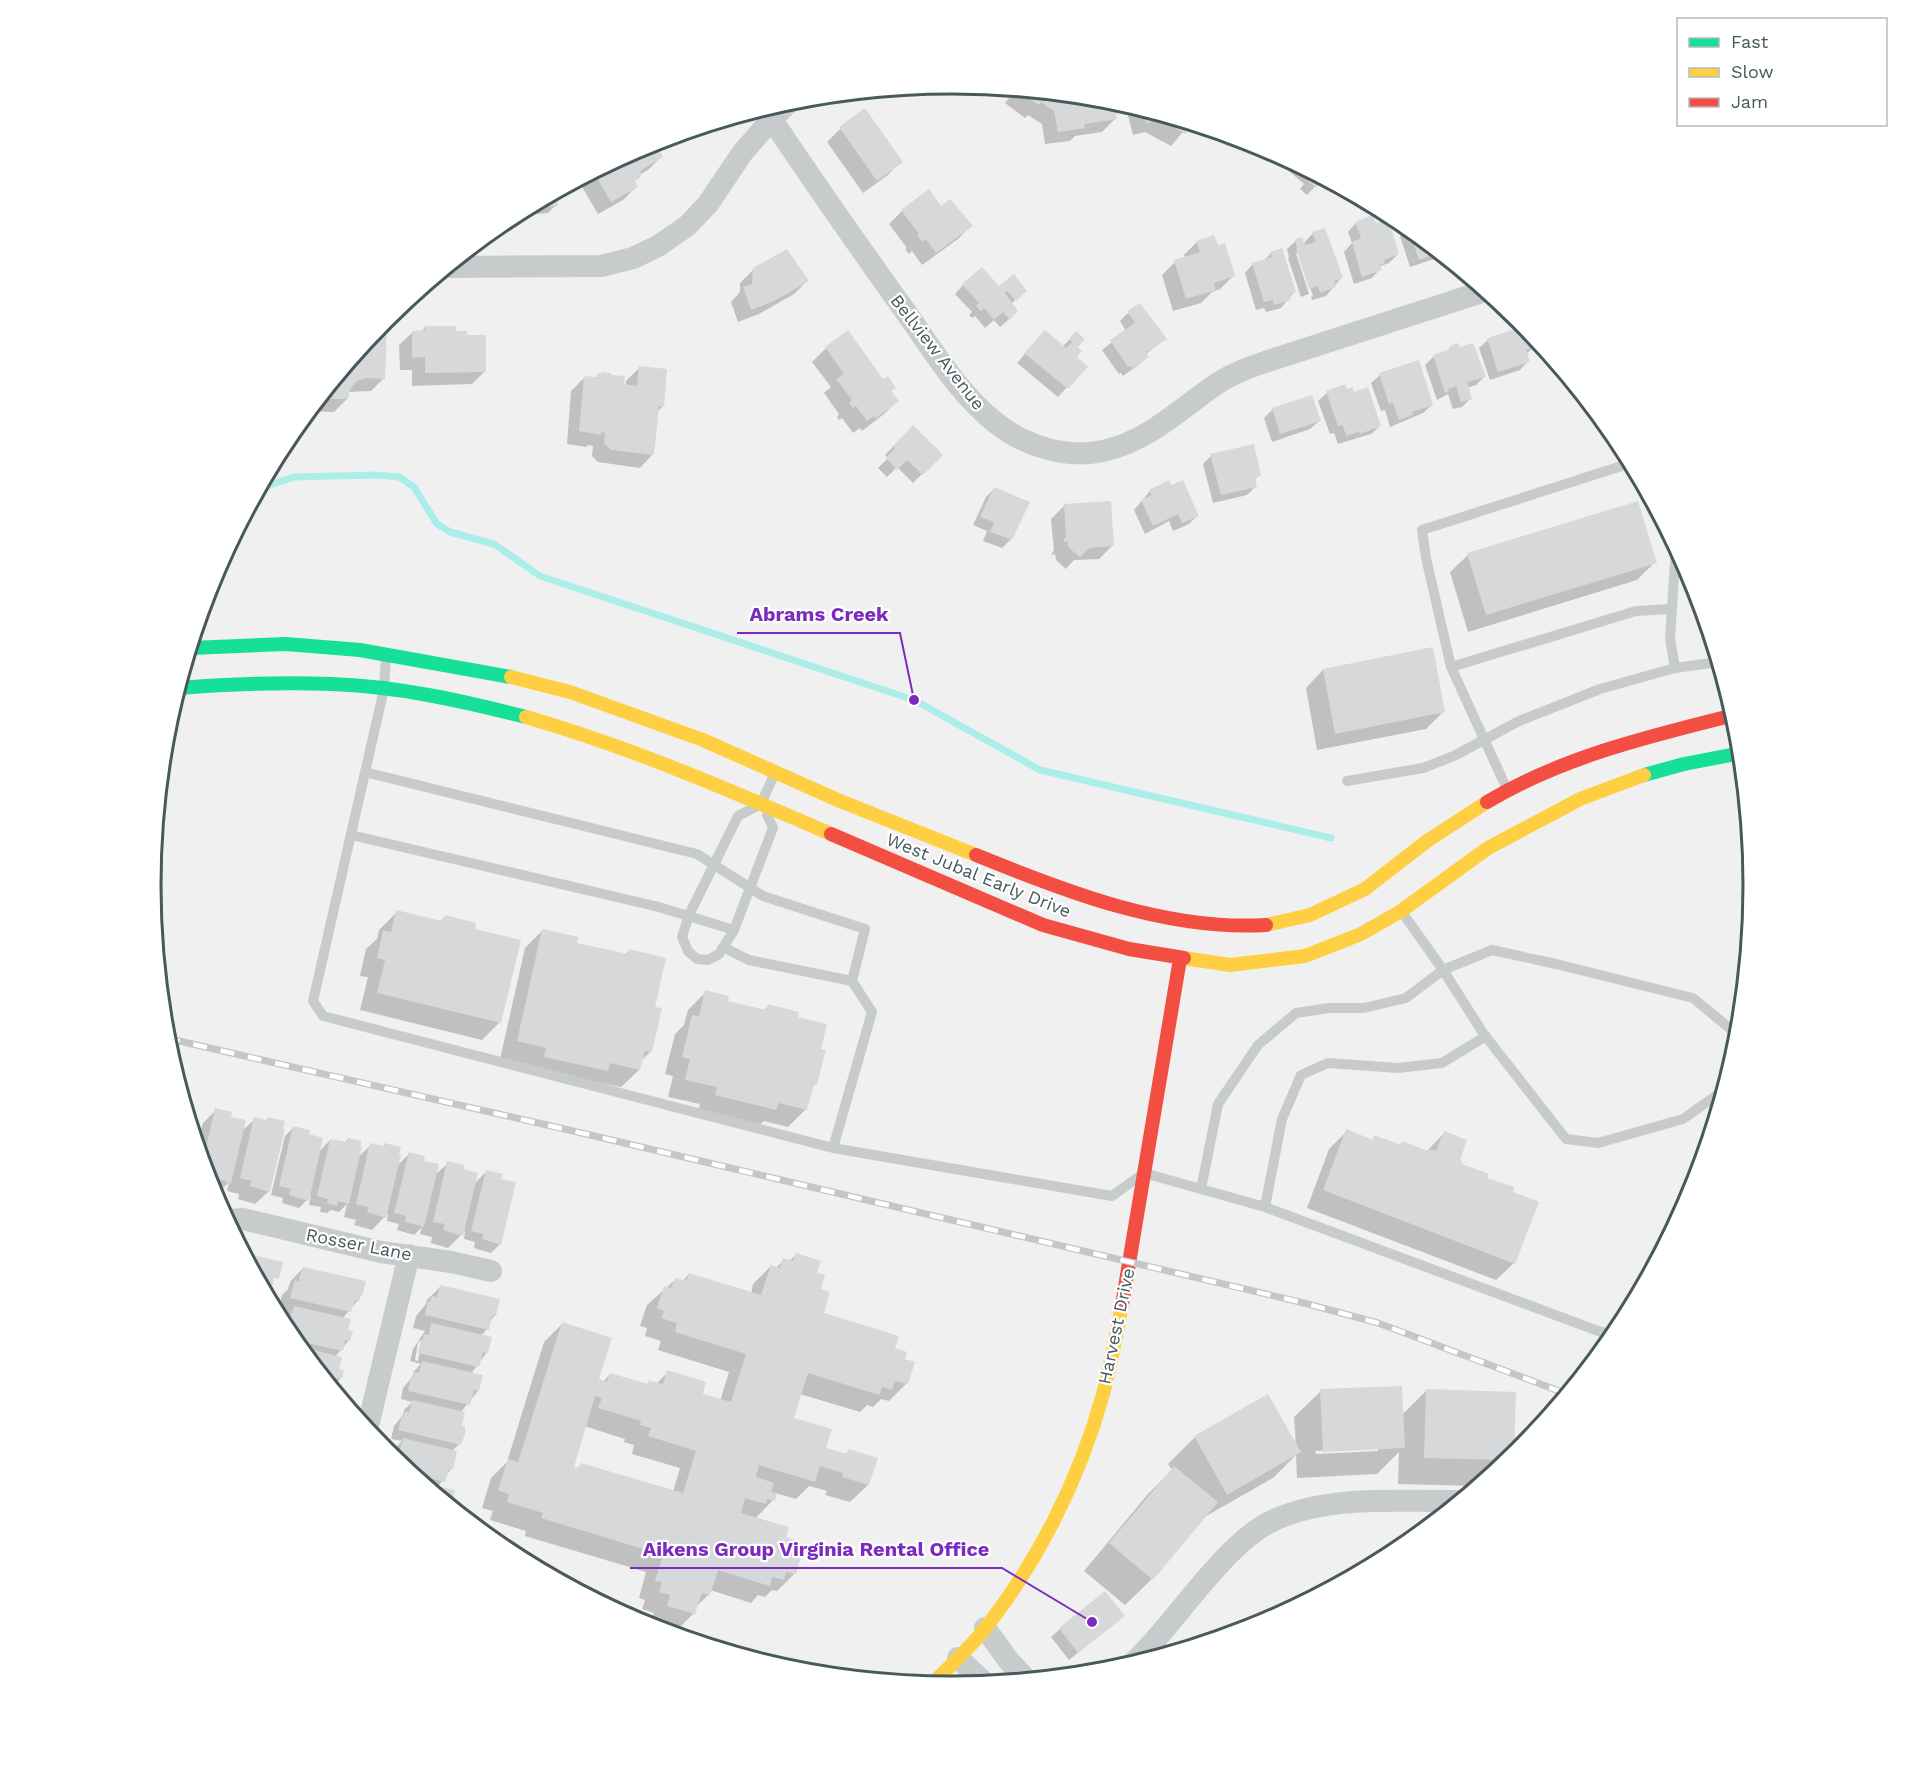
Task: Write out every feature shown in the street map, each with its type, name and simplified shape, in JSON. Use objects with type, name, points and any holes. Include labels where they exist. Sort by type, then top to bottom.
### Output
[{"type":"main road","name":"West Jubal Early Drive","points":[[198,648],[286,644],[387,653],[496,673],[570,692],[703,740],[840,801],[1050,885],[1120,906],[1186,921],[1238,927],[1271,925],[1321,911],[1341,902],[1365,889],[1448,826],[1507,790],[1612,748],[1725,717]]},
{"type":"main road","name":"West Jubal Early Drive","points":[[187,687],[231,684],[332,684],[384,689],[471,703],[528,717],[596,739],[761,804],[1043,924],[1129,949],[1230,965],[1305,956],[1361,934],[1401,911],[1488,848],[1580,799],[1641,776],[1684,764],[1732,755]]},
{"type":"main road","name":"Harvest Drive","points":[[940,1676],[985,1628],[1038,1548],[1060,1509],[1088,1440],[1102,1394],[1122,1304],[1180,958]]},
{"type":"street","name":"Bellview Avenue","points":[[770,116],[884,281],[973,403],[998,424],[1025,441],[1048,450],[1075,453],[1102,451],[1129,442],[1161,426],[1236,372],[1477,294]]},
{"type":"street","points":[[461,266],[601,266],[641,254],[658,246],[687,226],[708,204],[767,117]]},
{"type":"street","name":"Harvest Drive","points":[[1180,958],[1186,921]]},
{"type":"street","name":"Rosser Lane","points":[[236,1219],[243,1219],[381,1252],[409,1255],[491,1271]]},
{"type":"street","points":[[370,1420],[409,1255]]},
{"type":"street","points":[[1145,1653],[1216,1568],[1243,1542],[1270,1522],[1301,1510],[1333,1503],[1448,1501]]},
{"type":"street","points":[[985,1628],[1021,1673]]},
{"type":"street","points":[[958,1658],[977,1676]]},
{"type":"lane","points":[[1507,790],[1451,667],[1422,530],[1622,465]]},
{"type":"lane","points":[[1675,564],[1670,638],[1675,668]]},
{"type":"lane","points":[[1451,667],[1636,611],[1671,609]]},
{"type":"lane","points":[[387,653],[384,689],[313,1001],[323,1016],[833,1148],[1112,1196],[1144,1173],[1265,1207],[1605,1332]]},
{"type":"lane","points":[[1347,781],[1422,768],[1454,756],[1519,721],[1600,689],[1675,668],[1712,663]]},
{"type":"lane","points":[[364,772],[697,854],[763,896],[865,929],[852,981]]},
{"type":"lane","points":[[761,804],[773,828],[734,930],[719,954],[708,960],[697,959],[688,951],[682,937],[689,915],[738,816],[761,804],[776,772]]},
{"type":"lane","points":[[351,835],[659,907],[734,930]]},
{"type":"lane","points":[[1401,911],[1486,1036],[1566,1139],[1598,1143],[1683,1119],[1715,1096]]},
{"type":"lane","points":[[723,947],[749,960],[852,981],[872,1012],[833,1148]]},
{"type":"lane","points":[[1201,1189],[1218,1104],[1258,1045],[1296,1013],[1329,1008],[1364,1008],[1406,998],[1443,970],[1492,950],[1693,999],[1730,1029]]},
{"type":"lane","points":[[1265,1207],[1282,1119],[1301,1075],[1328,1063],[1398,1068],[1442,1063],[1486,1036]]},
{"type":"building","points":[[1029,98],[1116,112],[1117,119],[1084,124],[1085,128],[1058,132],[1054,111],[1041,102],[1039,105]]},
{"type":"building","points":[[865,108],[903,162],[877,181],[839,127]]},
{"type":"building","points":[[1144,118],[1155,121],[1146,123]]},
{"type":"building","points":[[1169,125],[1188,130],[1185,134]]},
{"type":"building","points":[[660,151],[663,157],[641,170],[641,177],[635,181],[638,187],[611,202],[597,179]]},
{"type":"building","points":[[1308,179],[1319,185],[1316,188]]},
{"type":"building","points":[[929,189],[941,206],[950,199],[973,226],[936,253],[926,239],[922,242],[917,235],[919,234],[901,210]]},
{"type":"building","points":[[558,200],[558,206],[546,207]]},
{"type":"building","points":[[1372,215],[1376,223],[1381,221],[1391,227],[1399,254],[1384,260],[1385,263],[1380,265],[1382,270],[1362,277],[1352,242],[1361,238],[1355,222]]},
{"type":"building","points":[[1325,228],[1343,278],[1334,281],[1336,287],[1320,293],[1318,286],[1309,289],[1295,239],[1302,237],[1305,245],[1316,242],[1312,232]]},
{"type":"building","points":[[1214,235],[1218,245],[1225,243],[1235,276],[1214,283],[1216,290],[1186,299],[1174,260],[1200,252],[1196,241]]},
{"type":"building","points":[[1413,243],[1431,256],[1419,260]]},
{"type":"building","points":[[1282,248],[1296,292],[1289,295],[1291,300],[1274,305],[1273,300],[1264,302],[1252,263],[1272,257],[1270,252]]},
{"type":"building","points":[[787,249],[809,281],[774,301],[751,310],[743,287],[752,284],[753,268]]},
{"type":"building","points":[[982,267],[999,286],[1014,274],[1027,291],[1016,301],[1007,291],[1005,293],[1018,311],[1010,319],[1003,312],[994,320],[984,308],[981,311],[976,306],[979,303],[962,284]]},
{"type":"building","points":[[1140,303],[1167,339],[1146,353],[1149,357],[1132,368],[1128,367],[1110,340],[1135,323],[1127,311]]},
{"type":"building","points":[[425,326],[456,326],[456,331],[467,331],[467,335],[486,335],[486,372],[425,373],[425,357],[412,358],[412,331],[425,330]]},
{"type":"building","points":[[1515,329],[1532,348],[1526,350],[1530,362],[1498,372],[1487,338]]},
{"type":"building","points":[[848,330],[883,379],[888,376],[896,388],[891,391],[899,401],[875,419],[874,416],[867,421],[856,406],[853,408],[849,403],[852,400],[836,379],[844,374],[825,347]]},
{"type":"building","points":[[1045,330],[1066,348],[1072,342],[1069,339],[1076,331],[1085,339],[1078,347],[1082,351],[1077,357],[1088,367],[1068,389],[1024,353]]},
{"type":"building","points":[[387,333],[385,379],[366,378],[357,381],[350,389],[348,399],[329,399]]},
{"type":"building","points":[[1458,343],[1460,347],[1473,343],[1486,377],[1467,382],[1472,399],[1461,402],[1456,386],[1445,393],[1433,355],[1451,349],[1450,346]]},
{"type":"building","points":[[1419,360],[1433,405],[1412,412],[1413,415],[1399,420],[1393,403],[1389,404],[1379,373]]},
{"type":"building","points":[[639,366],[667,369],[664,407],[659,406],[654,455],[611,450],[604,443],[605,433],[601,432],[601,435],[579,431],[584,376],[597,377],[597,374],[601,372],[611,373],[611,375],[625,376],[624,384],[637,386]]},
{"type":"building","points":[[1345,384],[1347,389],[1352,387],[1354,392],[1368,387],[1381,426],[1360,434],[1359,432],[1346,436],[1343,425],[1338,426],[1326,391]]},
{"type":"building","points":[[1312,395],[1321,421],[1280,434],[1272,408]]},
{"type":"building","points":[[913,425],[943,455],[923,475],[907,460],[897,470],[886,458],[895,448],[893,446]]},
{"type":"building","points":[[1254,444],[1261,476],[1255,477],[1257,487],[1221,495],[1210,454]]},
{"type":"building","points":[[1169,480],[1171,485],[1183,480],[1199,516],[1182,523],[1178,514],[1153,526],[1141,500],[1152,495],[1149,490]]},
{"type":"building","points":[[994,487],[1030,502],[1012,540],[990,532],[994,522],[980,517]]},
{"type":"building","points":[[1111,501],[1114,546],[1089,548],[1080,557],[1068,547],[1068,542],[1064,542],[1066,538],[1064,504]]},
{"type":"building","points":[[1638,501],[1657,563],[1486,615],[1467,553]]},
{"type":"building","points":[[1433,647],[1445,712],[1335,734],[1323,669]]},
{"type":"building","points":[[396,910],[442,921],[445,915],[476,923],[475,929],[521,940],[501,1023],[377,993],[385,960],[377,958],[383,930],[391,932]]},
{"type":"building","points":[[542,929],[579,937],[577,943],[628,954],[629,949],[666,958],[655,1007],[662,1008],[652,1052],[645,1051],[640,1070],[610,1063],[608,1071],[544,1057],[546,1048],[517,1041]]},
{"type":"building","points":[[705,990],[729,996],[728,1001],[766,1010],[768,1004],[799,1012],[798,1017],[827,1024],[821,1049],[826,1050],[807,1110],[779,1103],[776,1110],[715,1095],[717,1087],[685,1080],[690,1059],[682,1057],[692,1015],[699,1016]]},
{"type":"building","points":[[215,1108],[232,1112],[231,1117],[246,1120],[231,1183],[219,1179],[206,1148]]},
{"type":"building","points":[[254,1117],[285,1121],[270,1192],[250,1186],[252,1181],[240,1178]]},
{"type":"building","points":[[293,1126],[310,1130],[309,1134],[323,1138],[309,1201],[289,1195],[291,1189],[279,1186]]},
{"type":"building","points":[[1346,1129],[1373,1140],[1374,1135],[1401,1145],[1402,1141],[1428,1151],[1429,1149],[1436,1151],[1444,1131],[1467,1140],[1460,1160],[1462,1164],[1489,1174],[1487,1178],[1514,1187],[1513,1192],[1539,1202],[1515,1264],[1323,1190]]},
{"type":"building","points":[[348,1138],[362,1141],[360,1146],[362,1146],[349,1204],[338,1201],[337,1206],[327,1203],[328,1199],[317,1196],[330,1139],[347,1142]]},
{"type":"building","points":[[370,1143],[401,1147],[386,1218],[367,1212],[368,1207],[356,1204]]},
{"type":"building","points":[[409,1152],[425,1156],[424,1161],[439,1164],[424,1227],[405,1222],[406,1216],[394,1213]]},
{"type":"building","points":[[447,1161],[464,1165],[463,1169],[478,1173],[463,1236],[443,1230],[445,1224],[433,1222]]},
{"type":"building","points":[[486,1170],[503,1174],[501,1179],[516,1182],[501,1245],[482,1239],[483,1234],[471,1231]]},
{"type":"building","points":[[796,1253],[821,1261],[817,1273],[825,1275],[821,1289],[830,1292],[824,1313],[899,1336],[895,1348],[907,1352],[905,1359],[915,1362],[908,1384],[895,1381],[892,1390],[882,1387],[879,1395],[808,1373],[794,1418],[832,1429],[826,1448],[847,1454],[849,1449],[878,1458],[869,1485],[842,1477],[843,1473],[820,1466],[815,1482],[759,1465],[756,1477],[774,1483],[771,1492],[777,1493],[775,1501],[767,1499],[766,1504],[745,1498],[741,1513],[789,1527],[786,1537],[798,1541],[794,1551],[802,1554],[796,1574],[786,1572],[784,1580],[772,1577],[770,1586],[718,1570],[710,1595],[702,1593],[695,1614],[667,1606],[670,1595],[659,1592],[662,1582],[655,1581],[663,1555],[541,1518],[543,1513],[507,1502],[509,1494],[498,1490],[508,1459],[518,1462],[562,1322],[612,1338],[599,1379],[607,1382],[610,1373],[648,1384],[649,1380],[663,1384],[667,1370],[706,1382],[703,1394],[731,1402],[746,1354],[675,1332],[677,1323],[661,1318],[664,1311],[657,1308],[664,1286],[671,1288],[675,1278],[686,1281],[689,1273],[761,1295],[771,1265],[780,1268],[783,1258],[793,1261]],"holes":[[[595,1396],[602,1398],[598,1408],[641,1421],[640,1425],[651,1428],[648,1436],[696,1451],[683,1493],[581,1463],[579,1468],[574,1467]]]},
{"type":"building","points":[[254,1255],[283,1262],[279,1279],[274,1278],[272,1289]]},
{"type":"building","points":[[303,1267],[366,1281],[362,1296],[359,1301],[355,1300],[351,1312],[290,1298],[295,1280],[300,1282]]},
{"type":"building","points":[[440,1285],[500,1299],[496,1316],[492,1315],[489,1330],[425,1315],[428,1301],[430,1302],[432,1296],[437,1297]]},
{"type":"building","points":[[294,1306],[351,1319],[348,1330],[353,1331],[350,1341],[345,1340],[343,1351],[308,1343],[290,1318]]},
{"type":"building","points":[[431,1323],[492,1337],[488,1353],[483,1352],[479,1367],[418,1353],[424,1334],[429,1335]]},
{"type":"building","points":[[313,1350],[342,1357],[339,1369],[344,1370],[342,1379],[337,1378],[336,1381]]},
{"type":"building","points":[[422,1361],[483,1375],[479,1391],[474,1390],[470,1405],[408,1391],[411,1378],[415,1372],[419,1373]]},
{"type":"building","points":[[1402,1386],[1405,1448],[1323,1452],[1320,1389]]},
{"type":"building","points":[[1426,1389],[1516,1392],[1514,1442],[1496,1460],[1424,1458]]},
{"type":"building","points":[[1268,1394],[1301,1452],[1227,1495],[1194,1436]]},
{"type":"building","points":[[412,1400],[465,1412],[462,1426],[465,1427],[465,1434],[461,1445],[398,1430],[405,1411],[409,1412]]},
{"type":"building","points":[[403,1438],[457,1451],[453,1469],[449,1469],[445,1482],[429,1478],[400,1451]]},
{"type":"building","points":[[1174,1466],[1218,1502],[1153,1580],[1109,1543]]},
{"type":"building","points":[[439,1486],[455,1490],[453,1498]]},
{"type":"building","points":[[1105,1591],[1125,1616],[1078,1653],[1059,1628]]},
{"type":"waterway","points":[[270,485],[294,477],[376,475],[399,477],[414,487],[437,524],[450,532],[494,544],[540,576],[914,700],[1040,770],[1331,838]]},
{"type":"railway","points":[[177,1041],[1304,1303],[1378,1323],[1560,1391]]},
{"type":"traffic: fast","points":[[198,648],[286,644],[360,650],[511,677]]},
{"type":"traffic: fast","points":[[187,687],[274,683],[356,685],[430,695],[526,717]]},
{"type":"traffic: fast","points":[[1644,775],[1732,755]]},
{"type":"traffic: slow","points":[[511,677],[570,692],[703,740],[840,801],[976,855]]},
{"type":"traffic: slow","points":[[526,717],[642,756],[831,834]]},
{"type":"traffic: slow","points":[[1184,958],[1230,965],[1305,956],[1361,934],[1401,911],[1488,848],[1580,799],[1644,775]]},
{"type":"traffic: slow","points":[[1266,925],[1310,915],[1365,889],[1427,841],[1487,802]]},
{"type":"traffic: slow","points":[[940,1676],[979,1636],[1000,1609],[1037,1552],[1053,1521],[1082,1459],[1093,1427],[1103,1394],[1122,1305]]},
{"type":"traffic: jam","points":[[1487,802],[1545,772],[1576,760],[1639,740],[1725,717]]},
{"type":"traffic: jam","points":[[831,834],[1043,925],[1129,949],[1184,958]]},
{"type":"traffic: jam","points":[[976,855],[1082,895],[1155,915],[1192,922],[1266,925]]},
{"type":"traffic: jam","points":[[1122,1305],[1180,959]]},
{"type":"place","name":"Abrams Creek","points":[[914,700]]},
{"type":"place","name":"Aikens Group Virginia Rental Office","points":[[1092,1622]]}]
